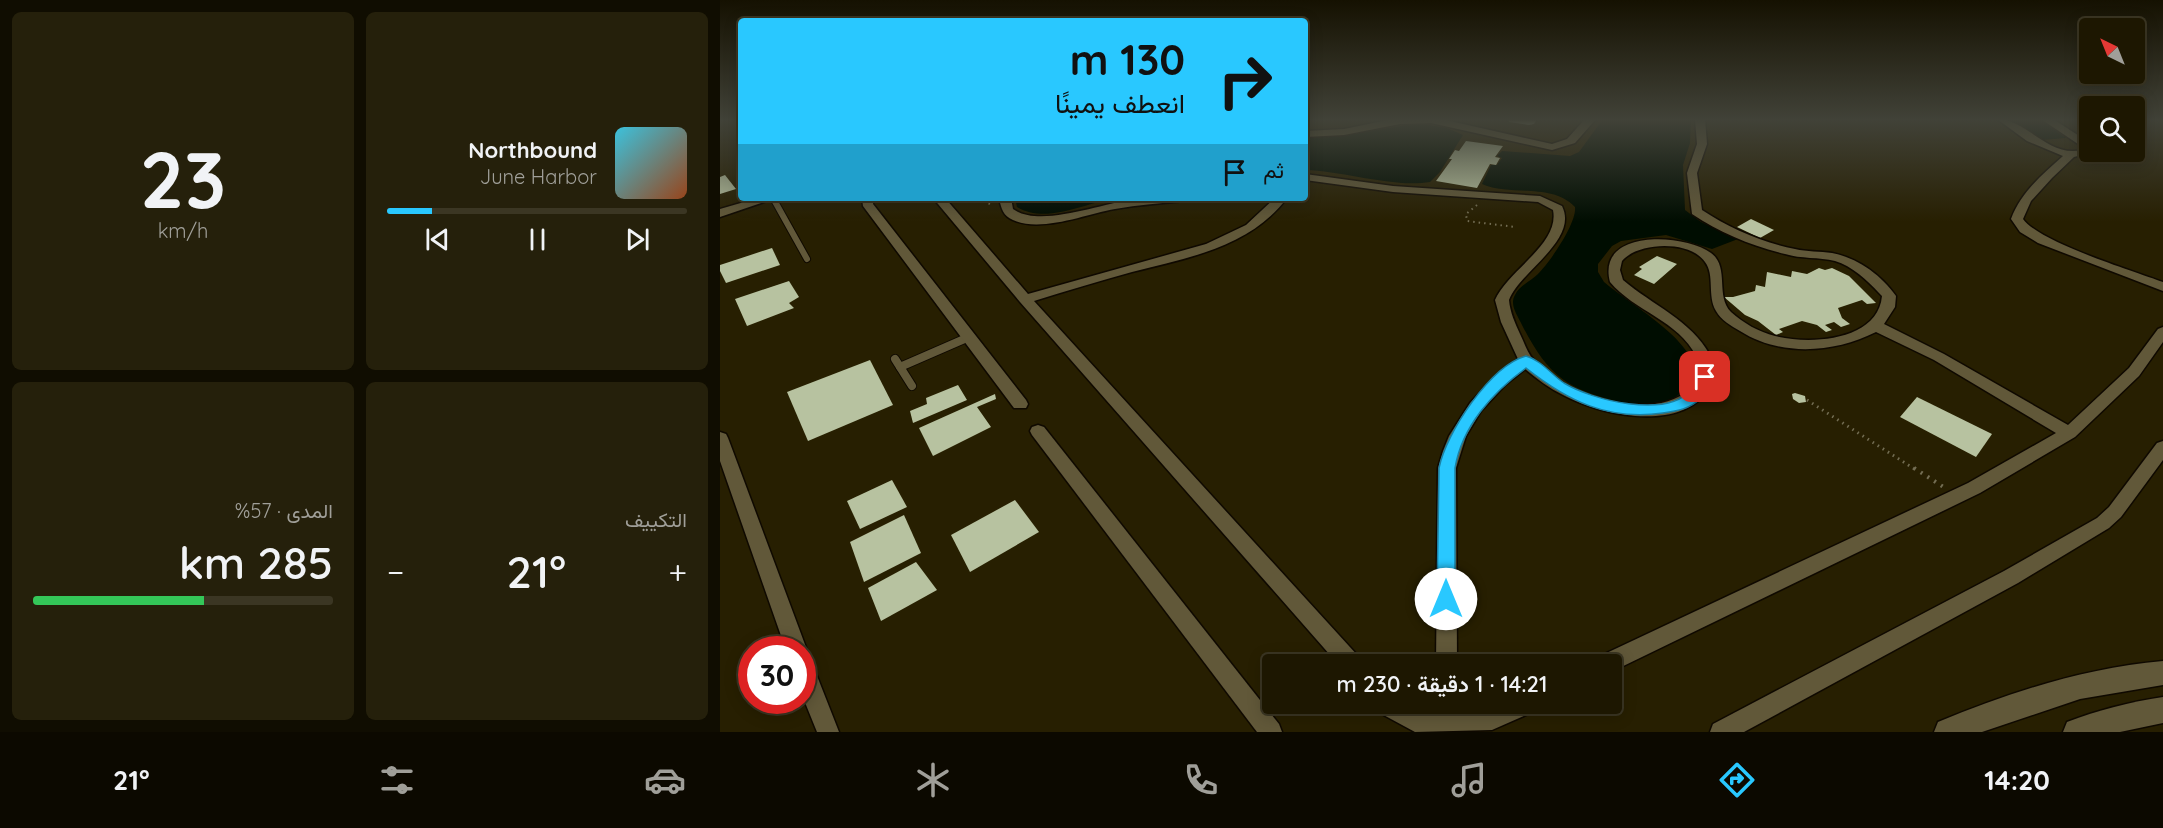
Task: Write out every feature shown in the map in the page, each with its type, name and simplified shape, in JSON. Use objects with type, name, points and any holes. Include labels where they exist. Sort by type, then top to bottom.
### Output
[{"type":"street","points":[[1308,177],[1383,188],[1540,199],[1550,203],[1560,211],[1560,220],[1549,243],[1529,267],[1516,278],[1503,296],[1503,308],[1526,361],[1570,393],[1603,406],[1630,410],[1658,409],[1681,405],[1691,399],[1703,386],[1706,368],[1704,357],[1691,339],[1617,282],[1613,272],[1616,261],[1622,252],[1633,246],[1658,242],[1686,246],[1711,259],[1714,264],[1717,297],[1721,308],[1729,317],[1761,338],[1783,344],[1809,345],[1849,339],[1876,326],[1888,307],[1889,296],[1872,279],[1851,265],[1834,257],[1793,253],[1763,244],[1696,212],[1692,173],[1699,153]]},
{"type":"street","points":[[2084,153],[2071,154],[2038,185],[2019,212],[2017,219],[2021,226],[2042,240],[2163,287]]},
{"type":"street","points":[[720,213],[761,201]]},
{"type":"street","points":[[868,201],[867,204],[1020,404]]},
{"type":"street","points":[[942,201],[1342,654]]},
{"type":"street","points":[[1005,201],[1009,212],[1019,218],[1036,221],[1057,219],[1107,206],[1156,201]]},
{"type":"street","points":[[1025,298],[1201,250],[1252,225],[1279,201]]},
{"type":"street","points":[[1876,326],[1939,357],[2069,433]]},
{"type":"street","points":[[1622,656],[1958,496],[2069,433],[2134,372],[2163,332]]},
{"type":"street","points":[[1446,654],[1447,468],[1450,453],[1464,426],[1485,396],[1498,381],[1526,361]]},
{"type":"street","points":[[1038,431],[1271,732]]},
{"type":"street","points":[[720,438],[792,636]]},
{"type":"street","points":[[1721,732],[2011,577],[2103,523],[2115,512],[2163,447]]},
{"type":"street","points":[[1948,732],[2032,699],[2070,688],[2113,679],[2163,673]]},
{"type":"street","points":[[816,701],[828,732]]},
{"type":"street","points":[[2077,732],[2131,715],[2163,710]]},
{"type":"street","points":[[1404,714],[1428,727],[1446,714],[1492,719],[1503,714]]},
{"type":"lane","points":[[773,201],[807,259]]},
{"type":"lane","points":[[912,386],[897,363],[969,337]]},
{"type":"path","points":[[1478,195],[1476,206],[1466,214],[1467,221],[1515,227]]},
{"type":"path","points":[[1807,400],[1958,496]]},
{"type":"shaded area","points":[[1308,153],[1452,153],[1440,172],[1430,182],[1400,183],[1308,170]]},
{"type":"shaded area","points":[[1500,153],[1570,156],[1576,153],[1687,153],[1683,165],[1685,210],[1701,222],[1738,239],[1712,249],[1666,235],[1621,241],[1612,246],[1598,264],[1598,272],[1604,282],[1667,331],[1687,353],[1692,363],[1692,381],[1671,399],[1633,404],[1602,397],[1572,385],[1550,368],[1540,356],[1515,310],[1513,299],[1517,292],[1538,274],[1556,252],[1572,223],[1575,207],[1566,199],[1543,192],[1506,190],[1482,184],[1491,165],[1497,165],[1502,158],[1497,156]]},
{"type":"shaded area","points":[[1016,201],[1102,201],[1067,211],[1041,214],[1017,207]]},
{"type":"building","points":[[1453,153],[1498,153],[1495,157],[1500,158],[1496,165],[1490,164],[1477,188],[1436,181],[1452,159],[1449,159]]},
{"type":"building","points":[[725,175],[736,189],[720,194],[720,177]]},
{"type":"building","points":[[1751,219],[1774,230],[1760,238],[1737,227]]},
{"type":"building","points":[[772,248],[780,265],[726,283],[720,271],[720,265]]},
{"type":"building","points":[[1657,256],[1677,264],[1654,284],[1634,275],[1642,269],[1639,267]]},
{"type":"building","points":[[1819,268],[1825,270],[1832,268],[1849,276],[1876,303],[1867,304],[1862,300],[1838,308],[1842,318],[1850,324],[1841,327],[1834,322],[1825,325],[1832,330],[1826,332],[1817,325],[1802,321],[1779,329],[1783,332],[1776,335],[1758,321],[1745,315],[1724,297],[1755,291],[1756,285],[1765,287],[1767,272],[1791,277],[1792,271],[1807,274]]},
{"type":"building","points":[[789,281],[799,297],[789,303],[794,308],[747,326],[735,299]]},
{"type":"building","points":[[870,360],[893,405],[808,441],[787,392]]},
{"type":"building","points":[[958,385],[967,400],[913,423],[910,411],[927,404],[926,398]]},
{"type":"building","points":[[995,394],[996,399],[977,407],[991,427],[933,456],[919,428]]},
{"type":"building","points":[[1792,394],[1805,396],[1806,402],[1799,403],[1793,399]]},
{"type":"building","points":[[1917,397],[1992,434],[1976,457],[1900,417]]},
{"type":"building","points":[[892,480],[907,507],[860,529],[847,501]]},
{"type":"building","points":[[1015,500],[1039,532],[970,572],[951,535]]},
{"type":"building","points":[[904,515],[921,553],[864,582],[850,542]]},
{"type":"building","points":[[916,562],[937,590],[881,621],[868,588]]},
{"type":"route","points":[[1446,599],[1447,468],[1450,453],[1455,440],[1473,411],[1498,381],[1526,361],[1557,385],[1578,397],[1617,409],[1644,410],[1681,405],[1691,399],[1703,386],[1705,377]]}]
